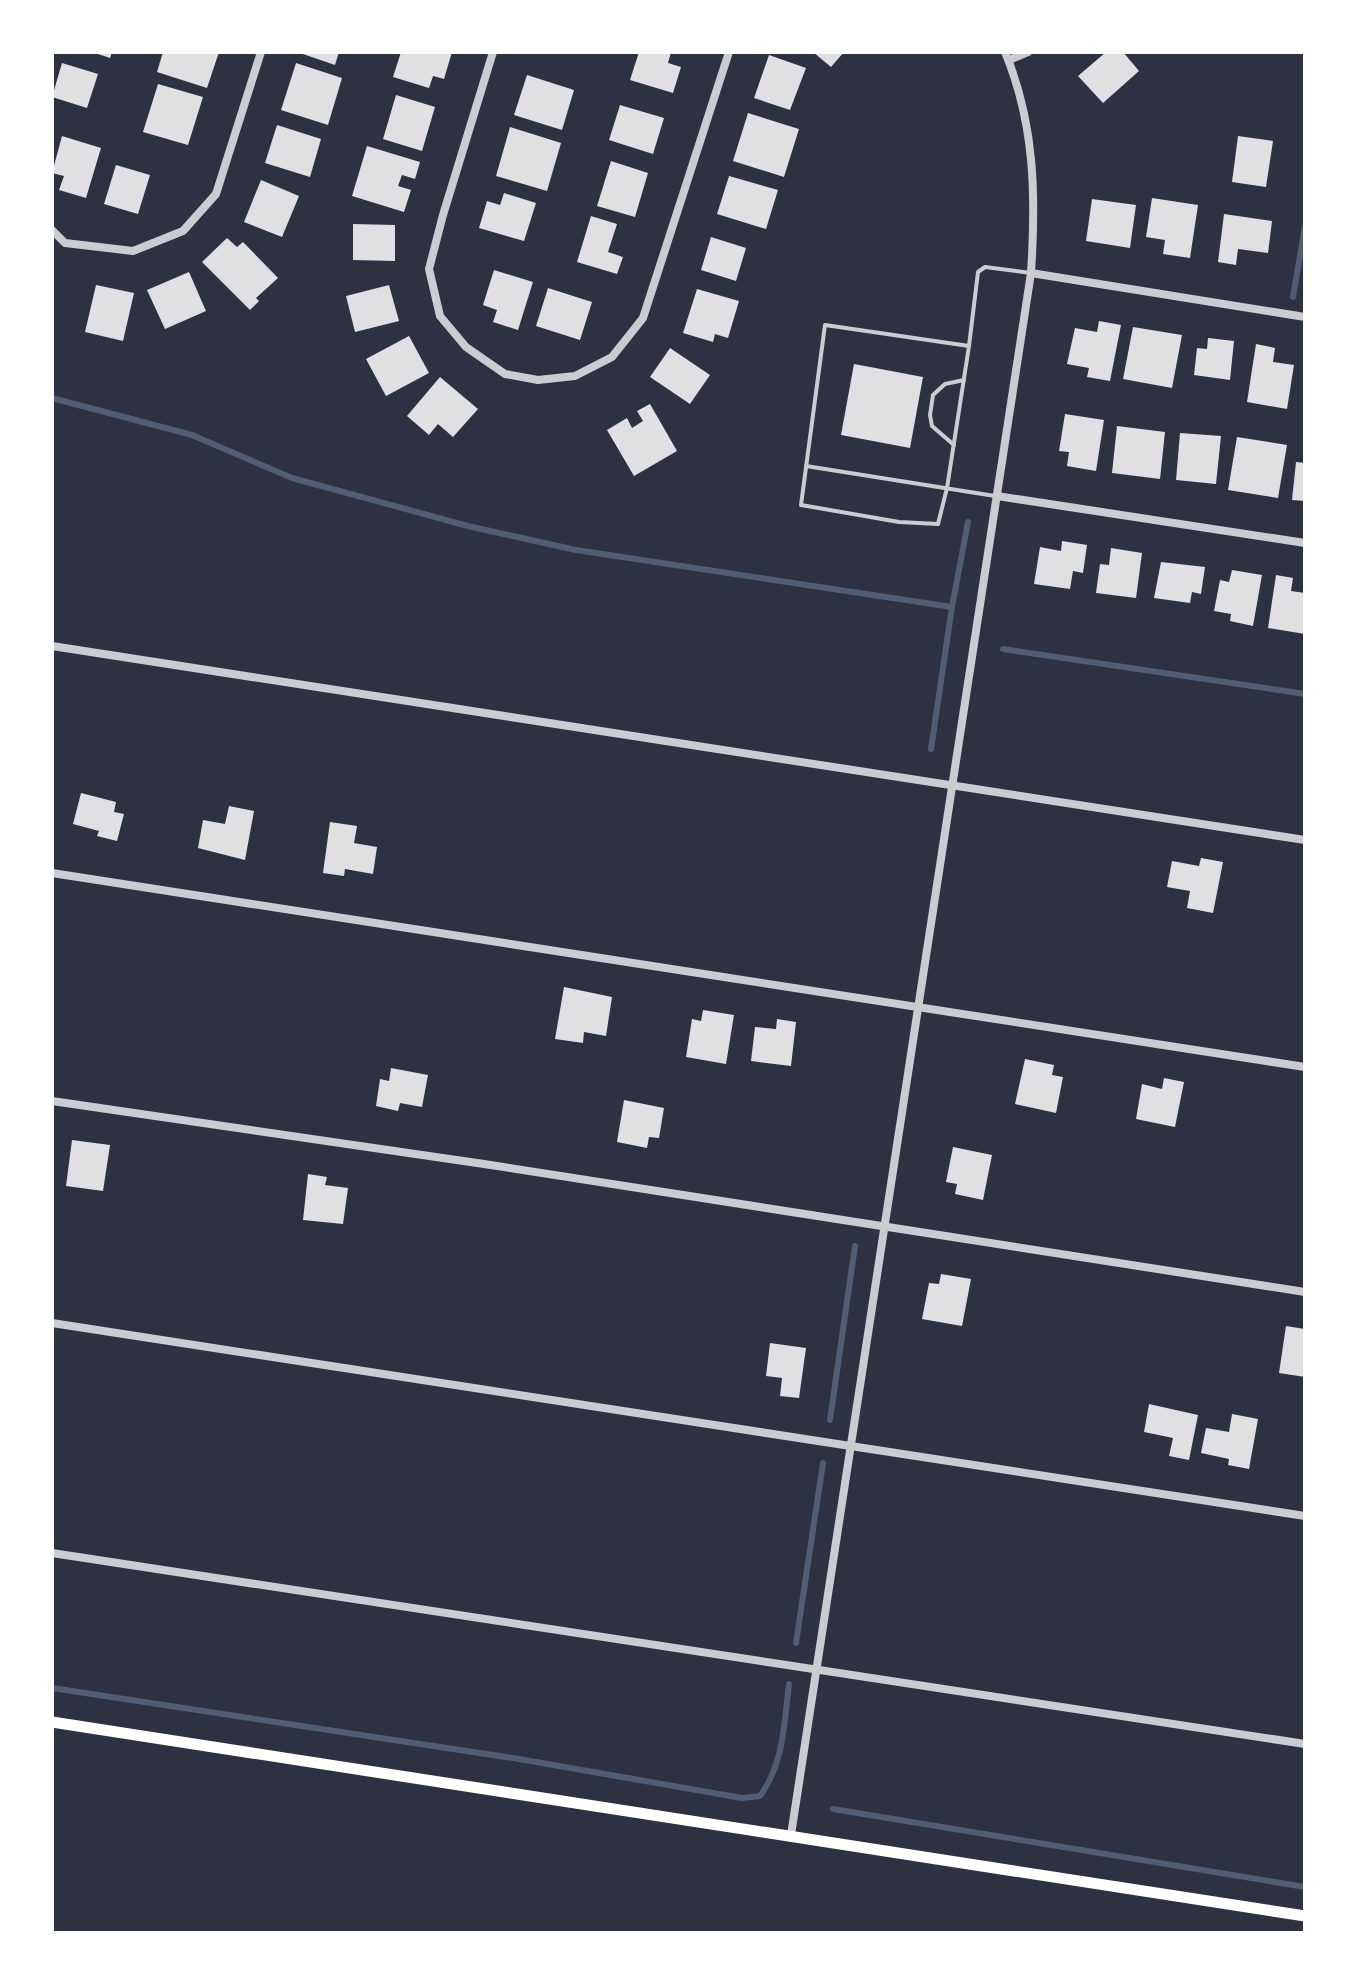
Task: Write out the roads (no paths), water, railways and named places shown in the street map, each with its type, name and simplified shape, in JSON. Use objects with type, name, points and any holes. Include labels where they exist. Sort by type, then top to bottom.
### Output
[{"type":"main road","points":[[52,1722],[1305,1916]]},
{"type":"street","points":[[52,230],[65,243],[133,251],[183,231],[216,194],[261,52]]},
{"type":"street","points":[[493,52],[429,269],[440,316],[466,347],[505,374],[538,380],[575,376],[612,357],[643,318],[729,52]]},
{"type":"street","points":[[791,1835],[1031,273],[1035,210],[1032,149],[1007,56],[1028,52]]},
{"type":"street","points":[[1031,273],[1305,317]]},
{"type":"street","points":[[997,496],[1305,543]]},
{"type":"street","points":[[52,646],[1305,840]]},
{"type":"street","points":[[52,873],[1305,1067]]},
{"type":"street","points":[[52,1101],[1305,1292]]},
{"type":"street","points":[[52,1323],[1305,1516]]},
{"type":"street","points":[[52,1553],[1305,1744]]},
{"type":"lane","points":[[969,346],[825,325],[801,505],[899,522],[938,524],[954,445],[969,346],[978,272],[985,267],[1031,273]]},
{"type":"lane","points":[[954,445],[932,426],[933,395],[945,384],[964,380]]},
{"type":"lane","points":[[806,466],[997,496]]},
{"type":"waterway","points":[[1293,297],[1305,226]]},
{"type":"waterway","points":[[52,398],[192,435],[292,478],[468,526],[576,550],[952,607]]},
{"type":"waterway","points":[[931,749],[968,522]]},
{"type":"waterway","points":[[1003,649],[1305,694]]},
{"type":"waterway","points":[[830,1420],[855,1246]]},
{"type":"waterway","points":[[796,1643],[823,1463]]},
{"type":"waterway","points":[[52,1688],[519,1759],[742,1798],[760,1796],[774,1770],[782,1743],[789,1684]]},
{"type":"waterway","points":[[833,1809],[1305,1887]]}]
